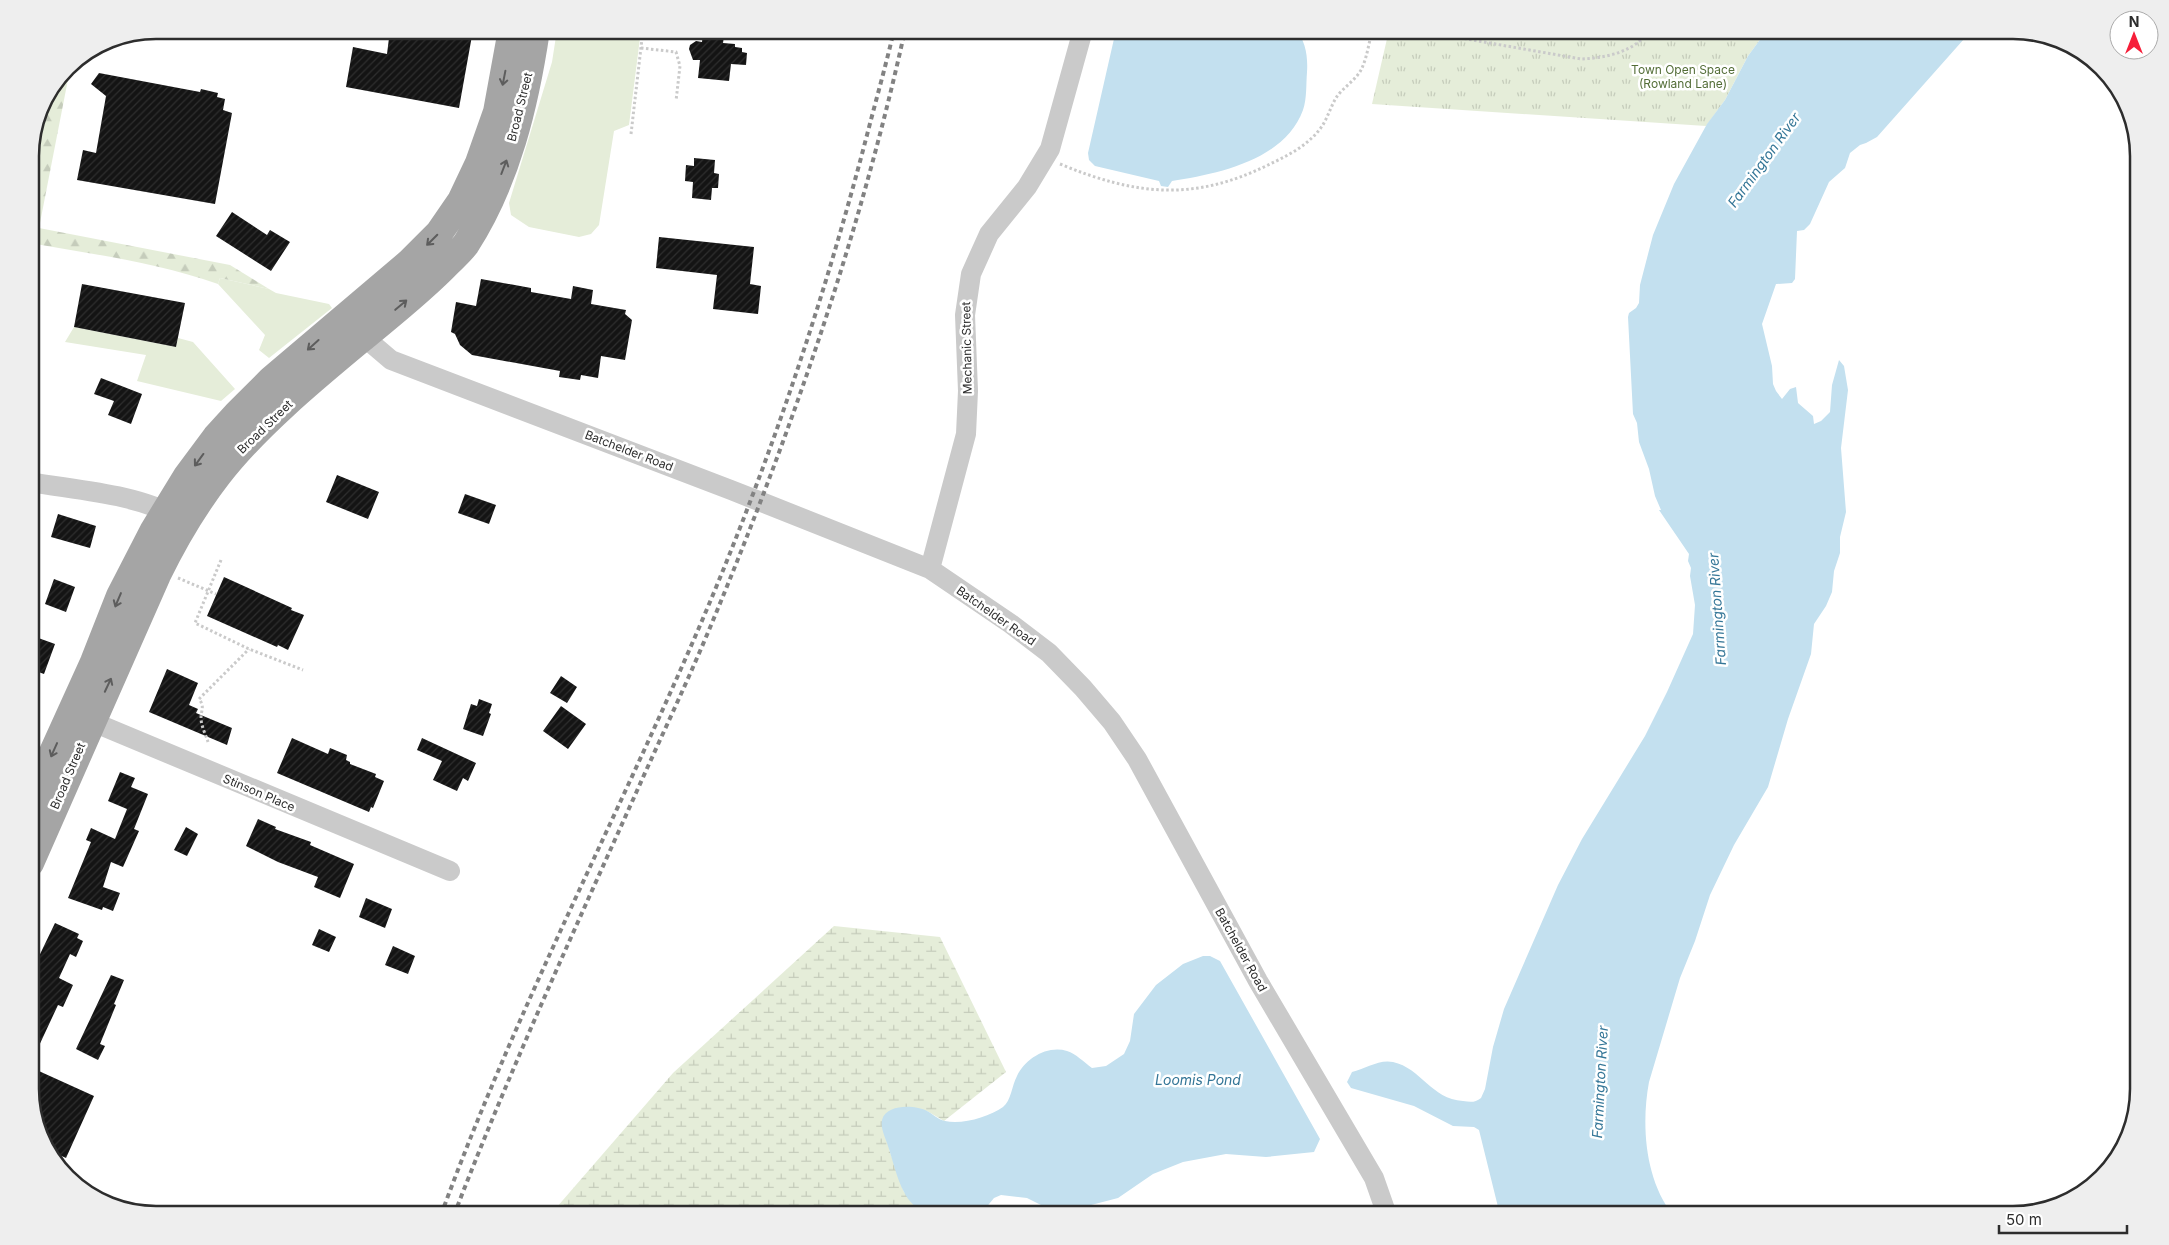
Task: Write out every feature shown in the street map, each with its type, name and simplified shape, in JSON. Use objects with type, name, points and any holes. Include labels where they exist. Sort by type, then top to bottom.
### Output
[{"type":"main road","name":"Broad Street","points":[[502,136],[497,112],[510,39]]},
{"type":"main road","name":"Broad Street","points":[[39,788],[81,717],[160,569],[174,541],[175,516],[302,390],[434,277],[465,245],[472,207],[532,58],[535,39]]},
{"type":"main road","name":"Broad Street","points":[[39,837],[81,717],[94,662],[120,596],[175,516],[210,445],[237,414],[271,380],[392,278],[439,233],[472,207]]},
{"type":"street","name":"Mechanic Street","points":[[930,569],[966,434],[968,391],[965,315],[974,263],[989,234],[1027,187],[1045,158],[1053,139],[1081,39]]},
{"type":"street","name":"Batchelder Road","points":[[350,312],[364,336],[391,360],[930,569],[1011,624],[1048,653],[1083,688],[1112,722],[1137,759],[1258,980],[1374,1178],[1384,1206]]},
{"type":"street","points":[[39,484],[134,500],[175,516]]},
{"type":"street","name":"Stinson Place","points":[[81,717],[450,871]]},
{"type":"path","points":[[631,134],[642,39]]},
{"type":"path","points":[[1045,158],[1086,175],[1152,190],[1191,190],[1239,179],[1291,154],[1315,135],[1325,121],[1336,97],[1360,71],[1369,39]]},
{"type":"path","points":[[1465,39],[1565,57],[1590,58],[1608,56],[1635,45],[1643,39]]},
{"type":"path","points":[[641,48],[676,52],[680,66],[676,101]]},
{"type":"path","points":[[221,560],[195,623],[249,649],[303,670]]},
{"type":"path","points":[[160,569],[216,594]]},
{"type":"path","points":[[208,742],[201,718],[203,711],[199,699],[249,649]]},
{"type":"green space","points":[[556,39],[640,39],[629,125],[614,131],[599,225],[591,234],[579,237],[529,227],[511,215],[509,203],[552,62]]},
{"type":"green space","name":"Town Open Space (Rowland Lane)","points":[[1387,39],[1760,39],[1748,56],[1725,100],[1706,126],[1372,104]]},
{"type":"green space","points":[[68,78],[39,228],[39,148],[41,133],[54,97]]},
{"type":"green space","points":[[39,228],[230,265],[269,289],[220,278],[218,284],[172,270],[39,245]]},
{"type":"green space","points":[[220,278],[269,289],[276,293],[329,304],[332,308],[269,358],[259,350],[265,335],[218,284]]},
{"type":"green space","points":[[74,327],[176,347],[178,338],[193,342],[235,389],[221,401],[137,381],[146,355],[65,342]]},
{"type":"green space","points":[[834,926],[940,937],[1006,1072],[944,1121],[927,1111],[889,1149],[904,1192],[916,1206],[558,1206],[673,1073]]},
{"type":"water","points":[[1114,39],[1302,39],[1304,43],[1307,67],[1303,110],[1294,127],[1266,153],[1229,169],[1172,181],[1168,187],[1161,186],[1159,181],[1095,166],[1089,160],[1088,153]]},
{"type":"water","name":"Farmington River","points":[[1760,39],[1964,39],[1877,137],[1860,145],[1850,153],[1845,168],[1829,182],[1810,224],[1804,230],[1797,231],[1795,279],[1792,283],[1776,284],[1762,324],[1772,366],[1773,384],[1776,391],[1782,399],[1790,389],[1796,387],[1798,403],[1813,416],[1814,424],[1821,421],[1830,412],[1832,385],[1839,360],[1844,366],[1848,390],[1841,448],[1846,512],[1840,537],[1840,553],[1834,571],[1832,592],[1826,606],[1814,624],[1811,654],[1788,719],[1768,787],[1734,845],[1710,895],[1695,941],[1680,978],[1649,1082],[1645,1116],[1647,1152],[1656,1186],[1667,1206],[1498,1206],[1479,1130],[1474,1127],[1453,1126],[1414,1106],[1351,1088],[1347,1082],[1352,1072],[1388,1061],[1403,1065],[1442,1095],[1452,1099],[1472,1102],[1481,1098],[1485,1089],[1493,1047],[1504,1009],[1558,885],[1582,839],[1645,736],[1693,634],[1695,605],[1690,576],[1691,568],[1688,561],[1689,554],[1659,510],[1661,510],[1639,442],[1637,423],[1633,414],[1628,317],[1629,313],[1639,303],[1640,285],[1653,235],[1674,184],[1707,124],[1725,100],[1748,56]]},
{"type":"water","name":"Loomis Pond","points":[[1203,956],[1210,956],[1220,961],[1320,1139],[1314,1152],[1266,1157],[1226,1154],[1183,1162],[1153,1174],[1118,1198],[1087,1206],[1043,1206],[1027,1198],[1001,1195],[994,1198],[987,1206],[915,1206],[910,1201],[899,1181],[882,1130],[882,1120],[889,1111],[901,1107],[920,1108],[937,1118],[952,1122],[983,1117],[997,1111],[1006,1104],[1017,1076],[1025,1064],[1038,1055],[1052,1050],[1070,1052],[1092,1068],[1106,1066],[1124,1054],[1130,1041],[1134,1014],[1156,985],[1183,964]]},
{"type":"building","points":[[389,39],[471,39],[459,108],[346,87],[353,47],[387,54]]},
{"type":"building","points":[[702,39],[724,39],[723,43],[735,44],[735,47],[742,48],[742,52],[747,53],[746,65],[731,64],[729,81],[698,78],[700,60],[693,60],[689,49],[690,45],[696,41],[702,42]]},
{"type":"building","points":[[99,73],[200,92],[201,89],[218,93],[217,97],[225,99],[223,110],[232,113],[215,204],[77,180],[83,150],[96,153],[106,96],[91,84]]},
{"type":"building","points":[[694,158],[715,160],[714,173],[719,174],[718,188],[712,188],[711,200],[692,198],[693,182],[685,181],[686,165],[694,166]]},
{"type":"building","points":[[232,212],[267,235],[270,230],[290,242],[271,271],[216,236]]},
{"type":"building","points":[[659,237],[754,247],[750,284],[761,286],[758,314],[713,309],[717,275],[656,268]]},
{"type":"building","points":[[481,279],[531,288],[531,292],[571,299],[573,286],[593,290],[591,304],[626,310],[625,314],[632,320],[625,360],[601,356],[598,378],[581,375],[580,380],[559,377],[560,371],[472,355],[460,345],[455,334],[451,332],[456,302],[476,306]]},
{"type":"building","points":[[82,284],[185,303],[176,347],[74,327]]},
{"type":"building","points":[[101,378],[142,394],[131,424],[108,415],[114,401],[94,394]]},
{"type":"building","points":[[337,475],[379,492],[368,519],[326,502]]},
{"type":"building","points":[[465,494],[496,505],[489,524],[458,513]]},
{"type":"building","points":[[58,514],[96,526],[90,548],[51,537]]},
{"type":"building","points":[[224,577],[304,615],[288,650],[207,616]]},
{"type":"building","points":[[54,579],[75,587],[66,612],[45,604]]},
{"type":"building","points":[[39,638],[55,644],[44,674],[39,672]]},
{"type":"building","points":[[167,669],[198,683],[189,705],[198,709],[196,713],[232,728],[227,745],[149,712]]},
{"type":"building","points":[[561,676],[577,687],[567,703],[550,693]]},
{"type":"building","points":[[479,699],[492,704],[489,713],[491,714],[483,736],[463,729],[471,704],[477,706]]},
{"type":"building","points":[[561,706],[586,724],[568,749],[543,731]]},
{"type":"building","points":[[292,738],[328,754],[330,748],[347,755],[346,760],[350,764],[376,774],[375,777],[384,781],[373,808],[371,807],[369,812],[277,773]]},
{"type":"building","points":[[422,738],[476,763],[468,781],[463,778],[457,791],[433,780],[442,761],[417,750]]},
{"type":"building","points":[[120,772],[135,778],[131,787],[148,794],[134,829],[139,831],[123,867],[111,862],[103,887],[120,893],[113,911],[103,907],[102,910],[68,898],[91,842],[86,840],[91,828],[115,839],[127,809],[108,801]]},
{"type":"building","points":[[258,819],[276,827],[275,829],[311,842],[310,845],[354,864],[340,898],[314,887],[318,877],[278,862],[246,846]]},
{"type":"building","points":[[186,827],[198,834],[187,856],[174,850]]},
{"type":"building","points":[[366,898],[392,909],[385,928],[359,917]]},
{"type":"building","points":[[55,923],[79,934],[77,938],[83,941],[76,957],[70,954],[59,978],[73,985],[63,1007],[58,1005],[39,1046],[39,956]]},
{"type":"building","points":[[319,929],[336,937],[329,952],[312,945]]},
{"type":"building","points":[[393,946],[415,956],[408,974],[385,965]]},
{"type":"building","points":[[111,975],[124,980],[100,1044],[105,1046],[98,1060],[76,1049]]},
{"type":"building","points":[[39,1071],[94,1096],[66,1158],[59,1155],[54,1148],[43,1120],[39,1097]]},
{"type":"railway","points":[[444,1206],[500,1067],[666,703],[747,509],[792,386],[832,261],[892,39]]},
{"type":"railway","points":[[458,1206],[542,1003],[700,651],[739,557],[795,409],[845,259],[867,183],[903,39]]}]
